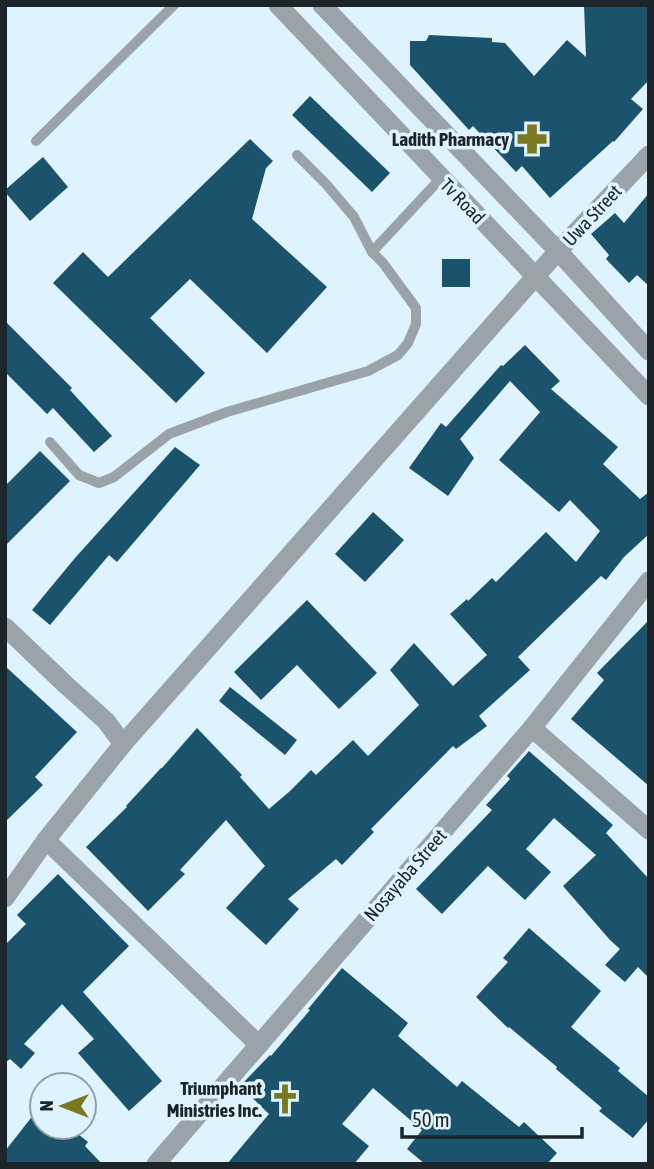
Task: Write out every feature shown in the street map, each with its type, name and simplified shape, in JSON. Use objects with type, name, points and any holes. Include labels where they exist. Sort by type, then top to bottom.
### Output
[{"type":"street","name":"Tv Road","points":[[278,5],[649,396]]},
{"type":"street","name":"Tv Road","points":[[322,5],[558,251],[649,351]]},
{"type":"street","name":"Uwa Street","points":[[5,898],[46,840],[123,744],[558,251],[649,155]]},
{"type":"street","name":"Nosayaba Street","points":[[161,1162],[531,728],[649,582]]},
{"type":"street","points":[[5,627],[106,721],[123,744]]},
{"type":"street","points":[[531,728],[649,830]]},
{"type":"street","points":[[46,840],[259,1045]]},
{"type":"lane","points":[[36,141],[174,5]]},
{"type":"lane","points":[[50,442],[79,475],[99,483],[114,477],[169,434],[227,412],[369,371],[398,355],[408,342],[416,324],[416,308],[383,262],[372,252],[354,217],[297,155]]},
{"type":"lane","points":[[372,252],[441,178]]},
{"type":"building","points":[[584,5],[649,5],[649,80],[631,99],[643,109],[614,142],[550,198],[522,166],[516,172],[473,126],[469,130],[410,65],[410,41],[426,41],[429,35],[492,38],[492,42],[505,43],[534,76],[567,40],[586,57]]},
{"type":"building","points":[[310,96],[390,173],[372,192],[292,115]]},
{"type":"building","points":[[250,139],[273,161],[266,168],[252,219],[327,287],[267,353],[190,279],[150,318],[205,373],[176,403],[53,283],[83,252],[108,277]]},
{"type":"building","points":[[43,157],[68,187],[30,221],[5,190]]},
{"type":"building","points":[[649,193],[649,286],[637,275],[629,283],[606,259],[609,255],[591,234],[615,213],[624,223]]},
{"type":"building","points":[[442,259],[470,259],[470,287],[442,287]]},
{"type":"building","points":[[5,321],[72,388],[70,390],[112,436],[94,452],[53,408],[47,414],[5,372]]},
{"type":"building","points":[[525,345],[560,381],[551,389],[618,447],[603,464],[640,499],[649,492],[649,534],[624,557],[606,580],[601,576],[518,657],[530,670],[479,716],[487,726],[456,749],[453,746],[371,829],[374,832],[342,865],[336,859],[288,899],[299,909],[266,945],[226,908],[265,866],[226,820],[180,870],[185,874],[148,911],[86,847],[127,807],[197,728],[242,775],[240,777],[269,809],[311,770],[316,775],[353,740],[368,756],[419,705],[390,670],[414,643],[453,686],[487,655],[450,614],[492,578],[496,582],[546,532],[576,562],[600,531],[570,500],[559,512],[499,460],[540,412],[510,381],[460,439],[474,458],[448,496],[409,468],[441,423],[446,427],[501,365]]},
{"type":"building","points":[[175,447],[200,465],[117,562],[109,555],[50,625],[32,610]]},
{"type":"building","points":[[40,451],[70,481],[5,546],[5,486]]},
{"type":"building","points":[[373,512],[404,540],[365,582],[335,554]]},
{"type":"building","points":[[307,600],[377,673],[339,709],[297,665],[261,700],[234,672]]},
{"type":"building","points":[[649,620],[649,786],[571,719],[604,680],[597,673]]},
{"type":"building","points":[[5,666],[77,732],[35,777],[43,785],[5,822]]},
{"type":"building","points":[[230,687],[297,740],[285,755],[219,701]]},
{"type":"building","points":[[529,751],[613,825],[606,833],[649,879],[649,978],[638,967],[625,982],[605,965],[620,949],[563,886],[596,855],[554,818],[526,849],[551,872],[525,900],[488,866],[442,914],[416,889],[492,810],[486,805],[510,779],[507,776]]},
{"type":"building","points":[[58,874],[129,946],[83,992],[162,1081],[129,1111],[98,1076],[98,1071],[94,1071],[78,1053],[94,1039],[62,1004],[24,1044],[35,1053],[21,1069],[10,1059],[5,1063],[5,945],[26,924],[17,915]]},
{"type":"building","points":[[529,928],[601,991],[571,1027],[620,1068],[618,1071],[649,1097],[649,1119],[633,1138],[599,1111],[602,1108],[508,1028],[476,997],[508,962],[503,958]]},
{"type":"building","points":[[342,968],[408,1023],[398,1036],[457,1087],[462,1081],[519,1127],[524,1122],[557,1153],[547,1164],[425,1164],[407,1149],[422,1130],[373,1088],[342,1124],[369,1146],[354,1164],[227,1164],[269,1114],[240,1086],[271,1056]]},
{"type":"building","points":[[28,1122],[28,1141],[87,1141],[85,1146],[102,1164],[5,1164],[5,1151]]},
{"type":"place","name":"Ladith Pharmacy","points":[[532,139]]},
{"type":"place","name":"Triumphant Ministries Inc.","points":[[285,1099]]}]
